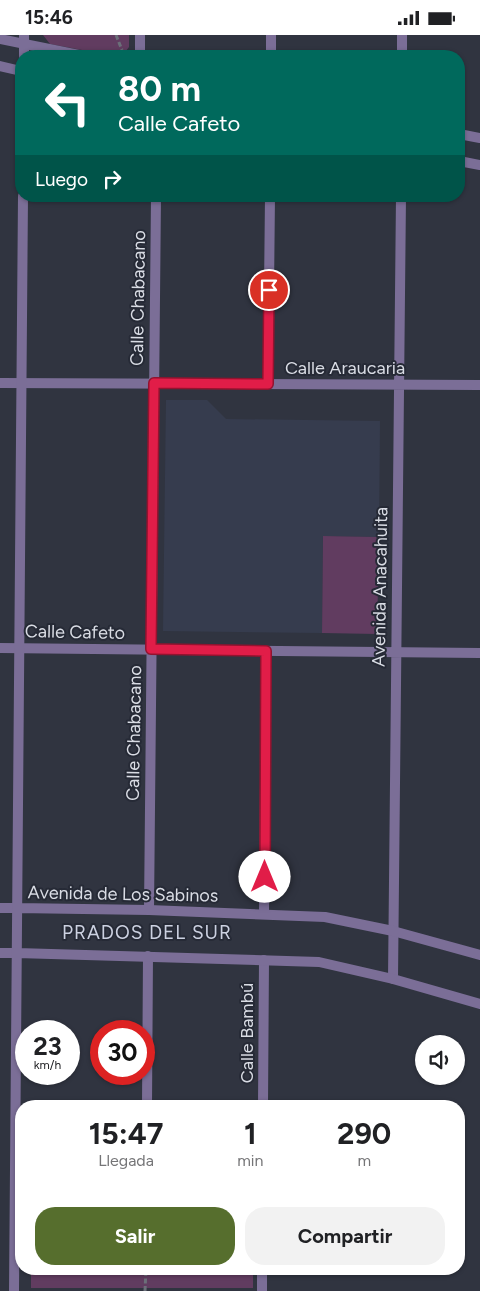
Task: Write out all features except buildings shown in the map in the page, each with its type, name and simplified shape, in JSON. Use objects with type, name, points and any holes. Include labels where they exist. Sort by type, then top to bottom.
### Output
[{"type":"street","points":[[140,35],[140,50]]},
{"type":"street","points":[[271,35],[271,50]]},
{"type":"street","points":[[402,35],[402,50]]},
{"type":"street","points":[[0,39],[24,39],[63,50]]},
{"type":"street","points":[[0,66],[15,70]]},
{"type":"street","points":[[465,135],[480,138]]},
{"type":"street","points":[[465,162],[480,165]]},
{"type":"street","points":[[16,1100],[23,202]]},
{"type":"street","name":"Calle Chabacano","points":[[149,910],[156,202]]},
{"type":"street","points":[[268,384],[270,202]]},
{"type":"street","name":"Avenida Anacahuita","points":[[393,979],[401,202]]},
{"type":"street","name":"Calle Araucaria","points":[[0,383],[480,385]]},
{"type":"street","name":"Calle Cafeto","points":[[0,648],[480,653]]},
{"type":"street","points":[[264,914],[266,651]]},
{"type":"street","name":"Avenida de Los Sabinos","points":[[0,909],[149,910],[326,917],[394,931],[480,955]]},
{"type":"street","points":[[0,953],[319,962],[393,979],[480,1003]]},
{"type":"street","points":[[147,1100],[148,957]]},
{"type":"street","name":"Calle Bambú","points":[[263,1100],[264,960]]},
{"type":"street","points":[[14,1291],[15,1178]]},
{"type":"street","points":[[262,1275],[262,1291]]},
{"type":"path","points":[[116,35],[122,50]]},
{"type":"path","points":[[145,1291],[146,1275]]},
{"type":"shaded area","points":[[43,35],[129,35],[129,47],[127,50],[82,50],[50,44]]},
{"type":"shaded area","points":[[166,400],[207,400],[226,419],[380,421],[379,537],[323,536],[322,633],[163,631]]},
{"type":"shaded area","points":[[323,536],[379,537],[377,634],[322,633]]},
{"type":"shaded area","points":[[31,1275],[253,1275],[253,1288],[31,1288]]},
{"type":"district","name":"PRADOS DEL SUR","points":[[147,932]]},
{"type":"route","points":[[265,877],[266,651],[151,649],[154,383],[268,384],[269,290]]}]
